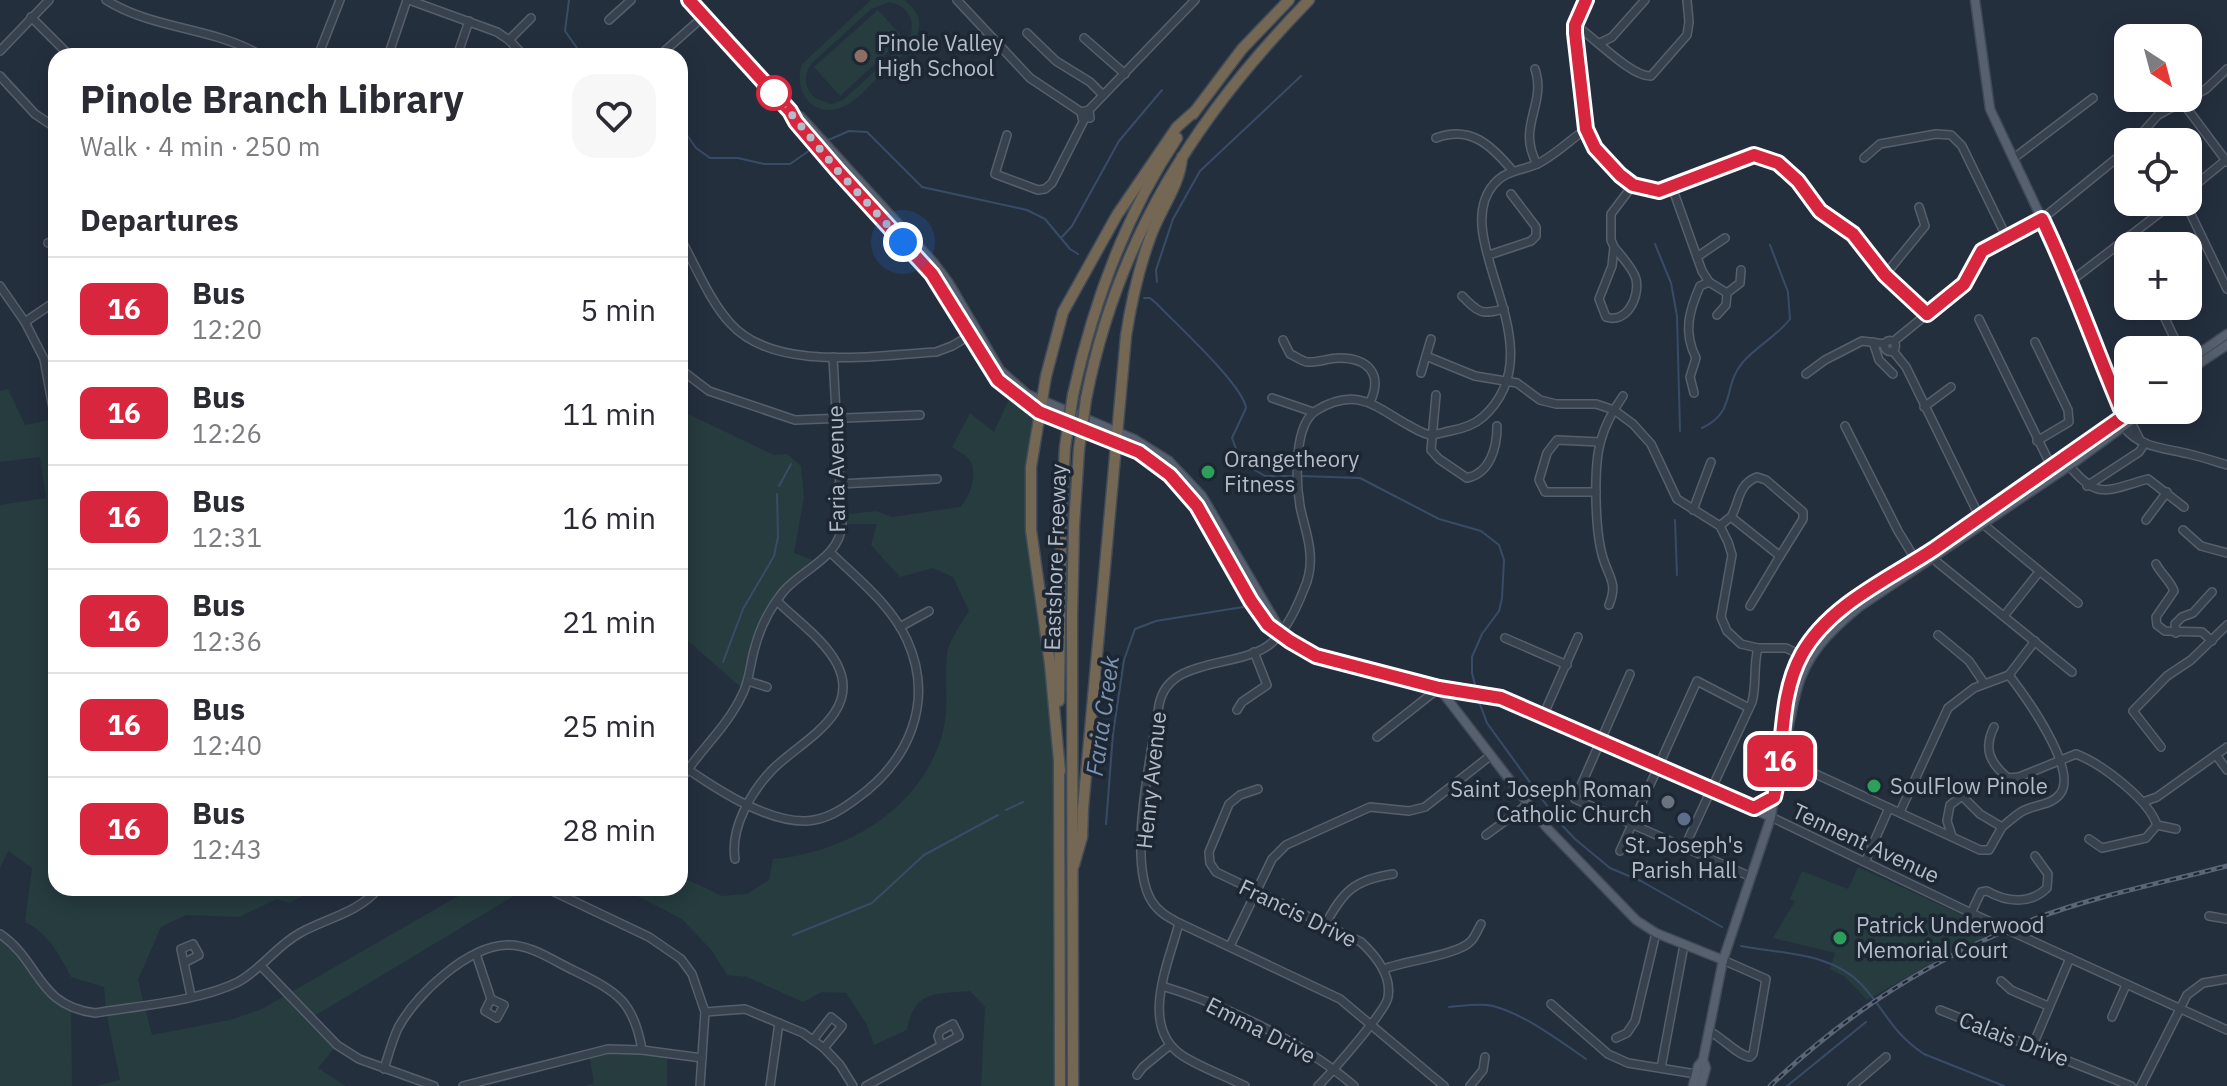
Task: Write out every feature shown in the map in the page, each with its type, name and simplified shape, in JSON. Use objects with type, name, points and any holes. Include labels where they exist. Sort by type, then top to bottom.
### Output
[{"type":"highway","name":"Eastshore Freeway","points":[[1060,1086],[1060,556],[1065,447],[1073,395],[1094,313],[1123,235],[1148,185],[1195,111],[1242,49],[1289,0]]},
{"type":"highway","name":"Eastshore Freeway","points":[[1073,1086],[1072,616],[1074,525],[1086,399],[1102,331],[1129,257],[1159,192],[1228,89],[1309,0]]},
{"type":"highway","points":[[1060,771],[1050,664],[1031,530],[1031,467],[1040,406],[1063,312],[1141,178],[1177,127],[1195,111]]},
{"type":"highway","points":[[1074,865],[1082,837],[1126,336],[1133,294],[1150,237],[1181,169],[1182,157]]},
{"type":"main road","name":"Tennent Avenue","points":[[689,0],[814,137],[932,274],[973,333],[998,380],[1040,406],[1118,438],[1155,462],[1190,495],[1268,625],[1316,656],[1439,688],[1501,698],[1771,817]]},
{"type":"main road","points":[[1975,0],[1990,109],[2071,281],[2090,338],[2113,390]]},
{"type":"main road","points":[[2202,351],[2227,334]]},
{"type":"main road","points":[[2202,362],[2227,345]]},
{"type":"main road","points":[[1693,1086],[1703,1060],[1723,960],[1771,817],[1781,758],[1805,657],[1859,607],[2123,424]]},
{"type":"main road","points":[[1439,688],[1546,827],[1636,920],[1656,933],[1723,960]]},
{"type":"main road","points":[[1460,716],[1465,697],[1478,695]]},
{"type":"main road","points":[[1754,808],[1774,797]]},
{"type":"main road","points":[[1701,1086],[1706,1068],[1703,1060]]},
{"type":"street","points":[[0,51],[49,0]]},
{"type":"street","points":[[106,0],[142,18],[231,41],[245,48]]},
{"type":"street","points":[[321,48],[340,0]]},
{"type":"street","points":[[391,48],[408,0],[469,21],[509,40],[516,48]]},
{"type":"street","points":[[609,20],[631,0]]},
{"type":"street","points":[[957,0],[1030,78],[1085,114]]},
{"type":"street","points":[[1007,135],[995,174],[1038,190],[1045,189],[1052,183],[1085,114],[1195,0]]},
{"type":"street","points":[[1586,0],[1575,25],[1586,129],[1595,148],[1620,175],[1633,185],[1659,191],[1754,155],[1778,163],[1798,181],[1820,211],[1853,234],[1885,275],[1927,314]]},
{"type":"street","points":[[1600,43],[1612,37],[1645,0]]},
{"type":"street","points":[[1575,25],[1642,76],[1651,76],[1687,35],[1687,0]]},
{"type":"street","points":[[668,48],[704,16]]},
{"type":"street","points":[[31,17],[62,48]]},
{"type":"street","points":[[509,40],[531,18]]},
{"type":"street","points":[[460,48],[469,21]]},
{"type":"street","points":[[1027,33],[1056,61],[1090,82],[1103,95]]},
{"type":"street","points":[[1576,40],[1592,37]]},
{"type":"street","points":[[1084,38],[1125,74]]},
{"type":"street","points":[[1535,69],[1540,82],[1528,142],[1537,164]]},
{"type":"street","points":[[2202,91],[2227,69]]},
{"type":"street","points":[[0,76],[35,114],[48,123]]},
{"type":"street","points":[[2014,158],[2093,98]]},
{"type":"street","points":[[2146,128],[2164,112]]},
{"type":"street","points":[[2190,112],[2227,160],[2202,180]]},
{"type":"street","points":[[1272,398],[1313,412],[1350,398],[1370,402],[1430,435],[1460,429],[1481,419],[1496,402],[1506,379],[1510,353],[1504,309],[1480,224],[1483,201],[1494,183],[1512,170],[1537,164],[1586,129]]},
{"type":"street","points":[[1436,138],[1470,133],[1481,139],[1512,170]]},
{"type":"street","points":[[1864,158],[1880,144],[1936,134],[1951,135],[1962,146],[2006,236]]},
{"type":"street","points":[[1891,345],[1964,284],[1982,251],[2042,219],[2114,160]]},
{"type":"street","points":[[1614,247],[1612,266],[1599,299],[1606,317],[1613,320],[1624,316],[1632,304],[1637,284],[1611,240],[1611,214],[1633,185]]},
{"type":"street","points":[[1672,187],[1709,282],[1727,293]]},
{"type":"street","points":[[1489,255],[1531,241],[1536,236],[1536,227],[1511,194]]},
{"type":"street","points":[[1885,275],[1925,226],[1919,207]]},
{"type":"street","points":[[2140,232],[2158,216]]},
{"type":"street","points":[[2192,216],[2227,289]]},
{"type":"street","points":[[1697,257],[1725,238]]},
{"type":"street","points":[[2071,281],[2114,252]]},
{"type":"street","points":[[688,259],[721,313],[744,336],[798,356],[936,352],[973,333]]},
{"type":"street","points":[[1717,315],[1726,305],[1727,293],[1740,283],[1741,270]]},
{"type":"street","points":[[1694,393],[1690,377],[1696,358],[1688,342],[1687,326],[1700,286],[1709,282]]},
{"type":"street","points":[[0,286],[25,322],[44,359],[48,381]]},
{"type":"street","points":[[1462,296],[1485,314],[1504,309]]},
{"type":"street","points":[[25,322],[48,306]]},
{"type":"street","points":[[1979,319],[2053,471]]},
{"type":"street","points":[[1421,373],[1431,339]]},
{"type":"street","points":[[1283,340],[1290,354],[1307,362],[1350,358],[1367,366],[1375,376],[1377,387],[1370,402]]},
{"type":"street","points":[[1806,374],[1825,360],[1862,341],[1891,345],[1906,367],[1981,521],[2078,603]]},
{"type":"street","points":[[1873,342],[1879,360],[1893,374]]},
{"type":"street","points":[[2035,342],[2068,410],[2069,422],[2037,441]]},
{"type":"street","points":[[1426,356],[1475,376],[1517,383],[1540,400],[1556,404],[1596,404],[1614,410],[1633,424],[1651,444],[1677,499],[1720,526],[1732,555],[1721,617],[1727,631],[1741,644],[1758,648],[1786,648],[1805,657]]},
{"type":"street","name":"Faria Avenue","points":[[688,769],[740,699],[748,681],[759,633],[777,601],[798,576],[831,553],[837,545],[841,530],[833,357]]},
{"type":"street","points":[[688,376],[709,391],[805,421],[920,415]]},
{"type":"street","points":[[1924,407],[1951,387]]},
{"type":"street","points":[[1436,395],[1431,450],[1467,478],[1478,476],[1487,468],[1497,439],[1497,426]]},
{"type":"street","points":[[1609,605],[1615,592],[1603,557],[1596,492],[1600,442],[1623,396]]},
{"type":"street","name":"Henry Avenue","points":[[1313,412],[1299,439],[1298,491],[1307,532],[1310,567],[1302,594],[1282,632],[1266,647],[1180,674],[1160,697],[1141,838],[1142,870],[1150,898],[1160,912],[1340,999],[1444,1086]]},
{"type":"street","points":[[2127,424],[2133,438],[2227,465]]},
{"type":"street","points":[[1845,426],[1918,564]]},
{"type":"street","points":[[1596,492],[1545,492],[1539,480],[1547,453],[1557,440],[1600,442]]},
{"type":"street","points":[[2087,486],[2139,452],[2143,441]]},
{"type":"street","points":[[1693,510],[1711,462]]},
{"type":"street","points":[[2066,462],[2087,486],[2101,492],[2148,479],[2184,507]]},
{"type":"street","points":[[1720,526],[1731,517],[1747,480],[1757,477],[1766,480],[1800,507],[1803,519],[1750,606]]},
{"type":"street","points":[[839,484],[937,479]]},
{"type":"street","points":[[2146,520],[2167,492]]},
{"type":"street","points":[[1731,517],[1780,556]]},
{"type":"street","points":[[2183,530],[2201,546],[2227,553]]},
{"type":"street","points":[[688,769],[749,804],[790,820],[816,820],[841,810],[873,787],[890,769],[908,741],[918,697],[914,660],[890,612],[831,553]]},
{"type":"street","points":[[1932,554],[2072,672]]},
{"type":"street","points":[[2156,564],[2174,591],[2156,617],[2157,625],[2165,631],[2176,633],[2202,632],[2212,641]]},
{"type":"street","points":[[2004,616],[2039,572]]},
{"type":"street","points":[[2176,633],[2175,624],[2193,613],[2212,592]]},
{"type":"street","points":[[735,859],[735,837],[749,804],[773,768],[828,723],[842,693],[836,661],[777,601]]},
{"type":"street","points":[[900,627],[929,611]]},
{"type":"street","points":[[2161,747],[2133,711],[2167,676],[2191,660],[2227,625]]},
{"type":"street","points":[[1938,635],[1969,661],[1984,683]]},
{"type":"street","points":[[1543,716],[1578,637]]},
{"type":"street","points":[[1505,638],[1567,665]]},
{"type":"street","points":[[1900,812],[1948,708],[1974,688],[2009,675],[2035,641]]},
{"type":"street","points":[[1685,846],[1751,705],[1756,690],[1754,665],[1758,648]]},
{"type":"street","points":[[1237,710],[1242,702],[1267,685],[1254,652]]},
{"type":"street","points":[[1630,674],[1575,799],[1749,876]]},
{"type":"street","points":[[1781,758],[1980,850],[1989,850],[2002,827],[2023,810],[2054,800],[2066,783],[2060,759],[2034,711],[2009,675]]},
{"type":"street","points":[[748,681],[767,687]]},
{"type":"street","points":[[1620,851],[1697,681],[1751,705]]},
{"type":"street","points":[[1377,737],[1439,688]]},
{"type":"street","points":[[1994,727],[1987,741],[1988,751],[1996,768],[2008,778],[2019,777],[2076,754],[2091,760],[2143,802],[2153,812],[2157,825]]},
{"type":"street","points":[[2143,802],[2157,797],[2227,747]]},
{"type":"street","points":[[2216,755],[2227,770]]},
{"type":"street","points":[[1230,946],[1272,859],[1286,845],[1370,807],[1409,811],[1425,807],[1490,756]]},
{"type":"street","name":"Francis Drive","points":[[1258,789],[1240,795],[1229,804],[1209,852],[1210,863],[1216,872],[1361,942],[1384,969]]},
{"type":"street","points":[[1952,836],[1947,821],[1950,805],[1962,796],[1980,814],[2002,827]]},
{"type":"street","points":[[1486,835],[1528,804]]},
{"type":"street","points":[[1865,862],[1889,808]]},
{"type":"street","name":"Tennent Avenue","points":[[1771,817],[2227,1030]]},
{"type":"street","points":[[2157,825],[2176,829]]},
{"type":"street","points":[[2089,839],[2102,848],[2146,838],[2157,825]]},
{"type":"street","points":[[1971,913],[1981,892],[1987,891],[2003,900],[2039,896],[2047,888],[2048,874],[2035,856]]},
{"type":"street","points":[[1325,925],[1340,898],[1349,889],[1375,876],[1393,874]]},
{"type":"street","points":[[0,934],[23,954],[44,988],[53,996],[79,1011],[95,1013],[214,991],[239,981],[261,966],[282,944],[301,932],[354,909],[369,896]]},
{"type":"street","points":[[562,896],[666,947],[692,974],[705,1012],[700,1086]]},
{"type":"street","points":[[2209,916],[2227,919]]},
{"type":"street","points":[[1179,923],[1157,1010],[1162,1030],[1170,1045],[1183,1056],[1245,1086]]},
{"type":"street","points":[[1318,1086],[1383,1009],[1389,996],[1384,969],[1405,961],[1452,952],[1471,943],[1481,924]]},
{"type":"street","points":[[1616,1038],[1627,1033],[1635,1021],[1656,933]]},
{"type":"street","points":[[384,1069],[399,1027],[434,983],[476,954],[508,945],[528,948],[604,985],[621,997],[632,1011],[642,1050]]},
{"type":"street","points":[[1661,1068],[1684,945]]},
{"type":"street","points":[[476,954],[491,999]]},
{"type":"street","points":[[2033,1045],[2070,958]]},
{"type":"street","points":[[1709,1031],[1722,1037],[1744,1057],[1751,1056],[1766,979],[1723,960]]},
{"type":"street","points":[[184,963],[191,996]]},
{"type":"street","points":[[261,966],[337,1045],[359,1059],[434,1086]]},
{"type":"street","points":[[2141,1086],[2187,995],[2203,983],[2227,979]]},
{"type":"street","points":[[2001,981],[2011,990],[2048,1006]]},
{"type":"street","points":[[2112,1017],[2126,985]]},
{"type":"street","name":"Emma Drive","points":[[1162,986],[1192,995],[1307,1050],[1354,1086]]},
{"type":"street","points":[[1551,1004],[1608,1054],[1628,1063],[1696,1074]]},
{"type":"street","points":[[705,1012],[745,1009],[779,1023],[824,1048],[840,1065],[853,1086]]},
{"type":"street","name":"Calais Drive","points":[[1940,1010],[2131,1086]]},
{"type":"street","points":[[813,1040],[831,1017],[842,1026],[824,1048]]},
{"type":"street","points":[[770,1086],[779,1023]]},
{"type":"street","points":[[866,1086],[941,1045]]},
{"type":"street","points":[[1137,1075],[1170,1045]]},
{"type":"street","points":[[463,1086],[608,1049],[702,1058]]},
{"type":"street","points":[[1470,1086],[1483,1070],[1485,1057]]},
{"type":"street","points":[[1852,1086],[1862,1083],[1886,1057]]},
{"type":"green space","points":[[871,0],[904,0],[915,11],[919,21],[914,42],[845,106],[830,110],[813,105],[802,92],[802,64]],"holes":[[[889,2],[907,12],[912,22],[907,42],[843,100],[831,104],[815,98],[806,82],[811,64],[871,9]]]},
{"type":"green space","points":[[878,10],[903,38],[840,96],[814,67]]},
{"type":"green space","points":[[8,389],[25,425],[48,420],[48,896],[303,896],[289,903],[277,899],[239,917],[186,915],[161,927],[138,980],[152,1035],[230,1020],[262,1009],[458,896],[514,896],[311,1018],[337,1045],[318,1068],[346,1086],[96,1086],[120,1080],[104,987],[71,977],[47,938],[25,922],[32,868],[8,851],[0,868],[0,505],[46,498],[40,457],[0,462],[0,391]]},
{"type":"green space","points":[[1012,393],[1039,412],[1030,505],[1060,771],[1060,1086],[981,1086],[985,1007],[970,991],[928,997],[915,1007],[907,1030],[874,1045],[866,1023],[846,993],[822,992],[803,1002],[747,977],[727,975],[713,952],[682,919],[637,896],[688,896],[688,880],[722,896],[747,894],[769,880],[773,859],[827,848],[853,837],[899,805],[917,785],[932,761],[942,735],[946,715],[948,650],[969,611],[953,577],[933,568],[900,577],[871,545],[877,524],[842,524],[841,515],[876,511],[892,517],[960,507],[970,490],[973,470],[968,458],[952,447],[970,413],[994,432]]},
{"type":"green space","points":[[688,414],[774,455],[787,454],[801,466],[804,497],[794,553],[818,562],[798,576],[766,618],[744,690],[688,641]]},
{"type":"green space","points":[[1858,867],[1999,930],[1937,960],[1867,1000],[1845,977],[1830,969],[1835,953],[1773,938],[1795,901],[1790,899],[1802,871],[1848,889]]},
{"type":"green space","points":[[0,934],[13,943],[44,988],[71,1008],[72,1086],[0,1086]]},
{"type":"green space","points":[[608,1049],[667,1053],[667,1086],[584,1086],[594,1083],[589,1054]]},
{"type":"waterway","points":[[569,0],[565,31],[577,48]]},
{"type":"waterway","points":[[1157,282],[1156,270],[1173,219],[1200,171],[1301,76]]},
{"type":"waterway","points":[[1062,237],[1072,226],[1119,141],[1162,90]]},
{"type":"waterway","points":[[826,141],[849,131],[867,132],[922,187],[1027,210],[1045,219],[1078,254]]},
{"type":"waterway","points":[[688,136],[696,148],[710,158],[738,158],[764,164],[790,164],[813,148]]},
{"type":"waterway","points":[[1655,244],[1671,283],[1677,316],[1680,431]]},
{"type":"waterway","points":[[1702,428],[1713,422],[1725,406],[1733,380],[1743,362],[1790,319],[1788,292],[1770,245]]},
{"type":"waterway","points":[[1144,298],[1150,298],[1193,340],[1222,370],[1242,398],[1246,408],[1232,438],[1241,462],[1265,476],[1294,476]]},
{"type":"waterway","points":[[779,486],[791,464]]},
{"type":"waterway","points":[[1301,476],[1360,478],[1439,519],[1481,531],[1499,545],[1504,560],[1502,598],[1499,611],[1482,634],[1472,657],[1476,689]]},
{"type":"waterway","points":[[723,662],[743,609],[774,556],[778,537],[777,494]]},
{"type":"waterway","points":[[1675,520],[1677,575]]},
{"type":"waterway","name":"Faria Creek","points":[[1106,824],[1113,734],[1124,660],[1135,629],[1156,621],[1243,607]]},
{"type":"waterway","points":[[1478,699],[1487,723],[1558,821],[1575,839],[1610,868],[1641,881],[1722,927]]},
{"type":"waterway","name":"Faria Creek","points":[[1006,810],[1023,802]]},
{"type":"waterway","name":"Faria Creek","points":[[793,935],[872,903],[924,855],[998,815]]},
{"type":"waterway","points":[[1741,946],[1805,956],[1836,966],[1862,985],[1896,1029],[1924,1054],[2004,1086]]},
{"type":"waterway","points":[[1449,1007],[1482,1005],[1505,1010],[1586,1059]]},
{"type":"waterway","points":[[1787,1086],[1866,1022]]},
{"type":"railway","points":[[1770,1086],[1861,1011],[1926,970],[1995,935],[2056,911],[2227,866]]},
{"type":"bus line","name":"16","points":[[689,0],[932,274],[998,380],[1039,412],[1139,452],[1170,475],[1190,495],[1268,625],[1316,656],[1439,688],[1501,698],[1754,808],[1774,797],[1783,724],[1794,672],[1801,655],[1825,625],[1869,590],[2124,416],[2090,338],[2071,281],[2042,219],[1982,251],[1964,284],[1927,314],[1885,275],[1853,234],[1820,211],[1798,181],[1778,163],[1754,155],[1659,191],[1633,185],[1620,175],[1595,148],[1586,129],[1575,25],[1586,0]]},
{"type":"place","name":"Pinole Valley High School","points":[[861,56]]},
{"type":"place","name":"Orangetheory Fitness","points":[[1208,472]]},
{"type":"place","name":"SoulFlow Pinole","points":[[1874,786]]},
{"type":"place","name":"Saint Joseph Roman Catholic Church","points":[[1668,802]]},
{"type":"place","name":"St. Joseph's Parish Hall","points":[[1684,819]]},
{"type":"place","name":"Patrick Underwood Memorial Court","points":[[1840,938]]},
{"type":"route","points":[[774,93],[838,171],[903,242]]}]
